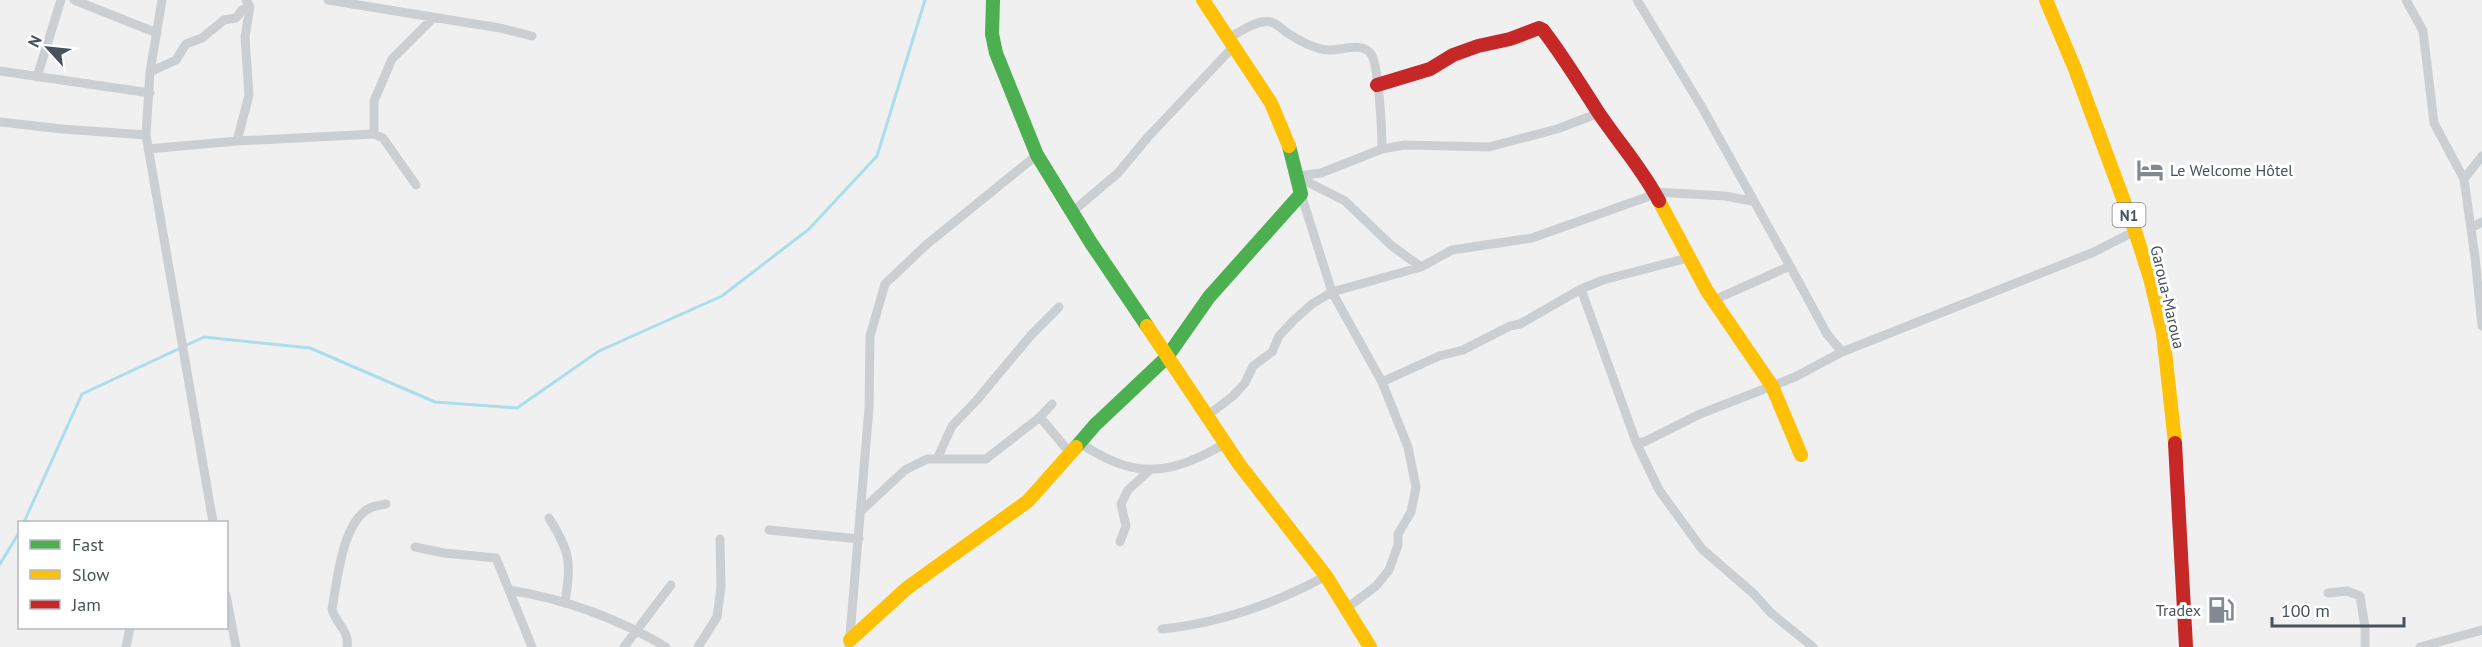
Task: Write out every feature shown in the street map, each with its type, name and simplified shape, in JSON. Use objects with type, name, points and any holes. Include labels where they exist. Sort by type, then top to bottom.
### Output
[{"type":"main road","points":[[993,0],[992,34],[996,53],[1037,155],[1167,357],[1226,444],[1326,576],[1370,647]]},
{"type":"main road","points":[[849,643],[907,588],[1028,501],[1095,425],[1167,357],[1209,297],[1301,194],[1288,141],[1271,103],[1203,0]]},
{"type":"main road","name":"Garoua-Maroua","points":[[2046,0],[2075,69],[2135,231],[2150,278],[2163,333],[2175,439],[2186,647]]},
{"type":"main road","points":[[1377,86],[1430,69],[1461,52],[1510,39],[1539,28],[1543,30],[1569,64],[1599,113],[1631,154],[1655,192],[1688,258],[1772,386],[1801,455]]},
{"type":"main road","name":"Garoua-Maroua","points":[[2175,439],[2170,476],[2176,647]]},
{"type":"street","points":[[37,77],[61,0]]},
{"type":"street","points":[[74,0],[157,33]]},
{"type":"street","points":[[162,0],[150,72],[146,135],[213,521]]},
{"type":"street","points":[[328,0],[371,3],[433,18],[500,28],[532,36]]},
{"type":"street","points":[[1637,0],[1703,109],[1827,334],[1842,352]]},
{"type":"street","points":[[2406,0],[2423,30],[2434,123],[2464,179],[2482,326]]},
{"type":"street","points":[[150,72],[176,60],[186,44],[202,38],[224,20],[236,18],[248,3]]},
{"type":"street","points":[[237,141],[249,95],[245,37],[248,3]]},
{"type":"street","points":[[374,134],[374,101],[392,58],[433,18]]},
{"type":"street","points":[[1072,212],[1118,173],[1231,42],[1260,23],[1272,22],[1297,39],[1328,50],[1366,49],[1372,55],[1376,64],[1382,123],[1382,149]]},
{"type":"street","points":[[0,71],[150,93]]},
{"type":"street","points":[[1297,176],[1321,173],[1353,163],[1382,149],[1405,145],[1489,147],[1557,129],[1599,113]]},
{"type":"street","points":[[0,122],[146,135]]},
{"type":"street","points":[[148,149],[237,141],[374,134],[383,138],[416,185]]},
{"type":"street","points":[[849,643],[869,408],[870,336],[885,284],[926,245],[1037,155]]},
{"type":"street","points":[[2464,179],[2482,156]]},
{"type":"street","points":[[1297,176],[1345,201],[1392,246],[1421,267]]},
{"type":"street","points":[[1207,416],[1239,390],[1253,366],[1272,352],[1279,336],[1294,320],[1312,304],[1332,292],[1421,267],[1452,250],[1532,238],[1647,197],[1655,192],[1725,196],[1752,201]]},
{"type":"street","points":[[1301,194],[1332,292],[1382,382],[1408,447],[1416,487],[1411,512],[1398,534],[1398,545],[1389,570],[1376,586],[1347,608]]},
{"type":"street","points":[[2471,228],[2482,222]]},
{"type":"street","points":[[1636,442],[1644,442],[1700,414],[1795,377],[1842,352],[2094,252],[2135,231]]},
{"type":"street","points":[[1382,382],[1439,356],[1463,350],[1510,326],[1520,324],[1581,289],[1603,280],[1688,258]]},
{"type":"street","points":[[1714,300],[1790,266]]},
{"type":"street","points":[[1581,289],[1636,442],[1659,490],[1702,549],[1813,647]]},
{"type":"street","points":[[937,459],[952,426],[1032,334],[1059,307]]},
{"type":"street","points":[[860,512],[905,470],[927,459],[986,459],[1040,417],[1052,404]]},
{"type":"street","points":[[1040,417],[1075,448],[1139,470],[1159,470],[1197,458],[1226,444]]},
{"type":"street","points":[[1120,542],[1126,526],[1120,504],[1128,490],[1150,470]]},
{"type":"street","points":[[347,647],[348,640],[345,632],[336,620],[332,609],[346,541],[355,522],[366,510],[386,504]]},
{"type":"street","points":[[549,518],[564,542],[570,567],[565,603]]},
{"type":"street","points":[[769,530],[859,539]]},
{"type":"street","points":[[698,647],[717,617],[721,587],[720,539]]},
{"type":"street","points":[[415,547],[444,553],[494,556],[499,563],[530,646]]},
{"type":"street","points":[[1162,628],[1198,625],[1292,595],[1326,576]]},
{"type":"street","points":[[624,647],[671,585]]},
{"type":"street","points":[[509,590],[565,603],[613,618],[666,647]]},
{"type":"street","points":[[2328,593],[2347,591],[2360,596],[2365,647]]},
{"type":"street","points":[[228,605],[236,647]]},
{"type":"street","points":[[126,647],[130,629]]},
{"type":"street","points":[[2420,647],[2482,630]]},
{"type":"waterway","points":[[24,521],[82,394],[204,337],[310,348],[435,402],[517,408],[599,351],[722,296],[809,229],[877,156],[925,0]]},
{"type":"waterway","points":[[0,564],[18,534]]},
{"type":"traffic: fast","points":[[993,0],[992,34],[996,53],[1037,155],[1091,243],[1147,326]]},
{"type":"traffic: fast","points":[[1076,447],[1095,425],[1167,357],[1209,297],[1301,194],[1289,146]]},
{"type":"traffic: slow","points":[[1203,0],[1271,103],[1289,146]]},
{"type":"traffic: slow","points":[[2046,0],[2075,69],[2150,278],[2163,333],[2175,443]]},
{"type":"traffic: slow","points":[[1659,201],[1707,291],[1772,386],[1801,455]]},
{"type":"traffic: slow","points":[[1147,326],[1239,464],[1326,576],[1370,647]]},
{"type":"traffic: slow","points":[[850,640],[907,588],[1028,501],[1076,447]]},
{"type":"traffic: jam","points":[[1377,85],[1430,69],[1453,55],[1478,46],[1510,39],[1539,28],[1558,50],[1659,201]]},
{"type":"traffic: jam","points":[[2175,443],[2186,647]]},
{"type":"place","name":"Le Welcome Hôtel","points":[[2150,170]]},
{"type":"place","name":"Tradex","points":[[2221,610]]}]
